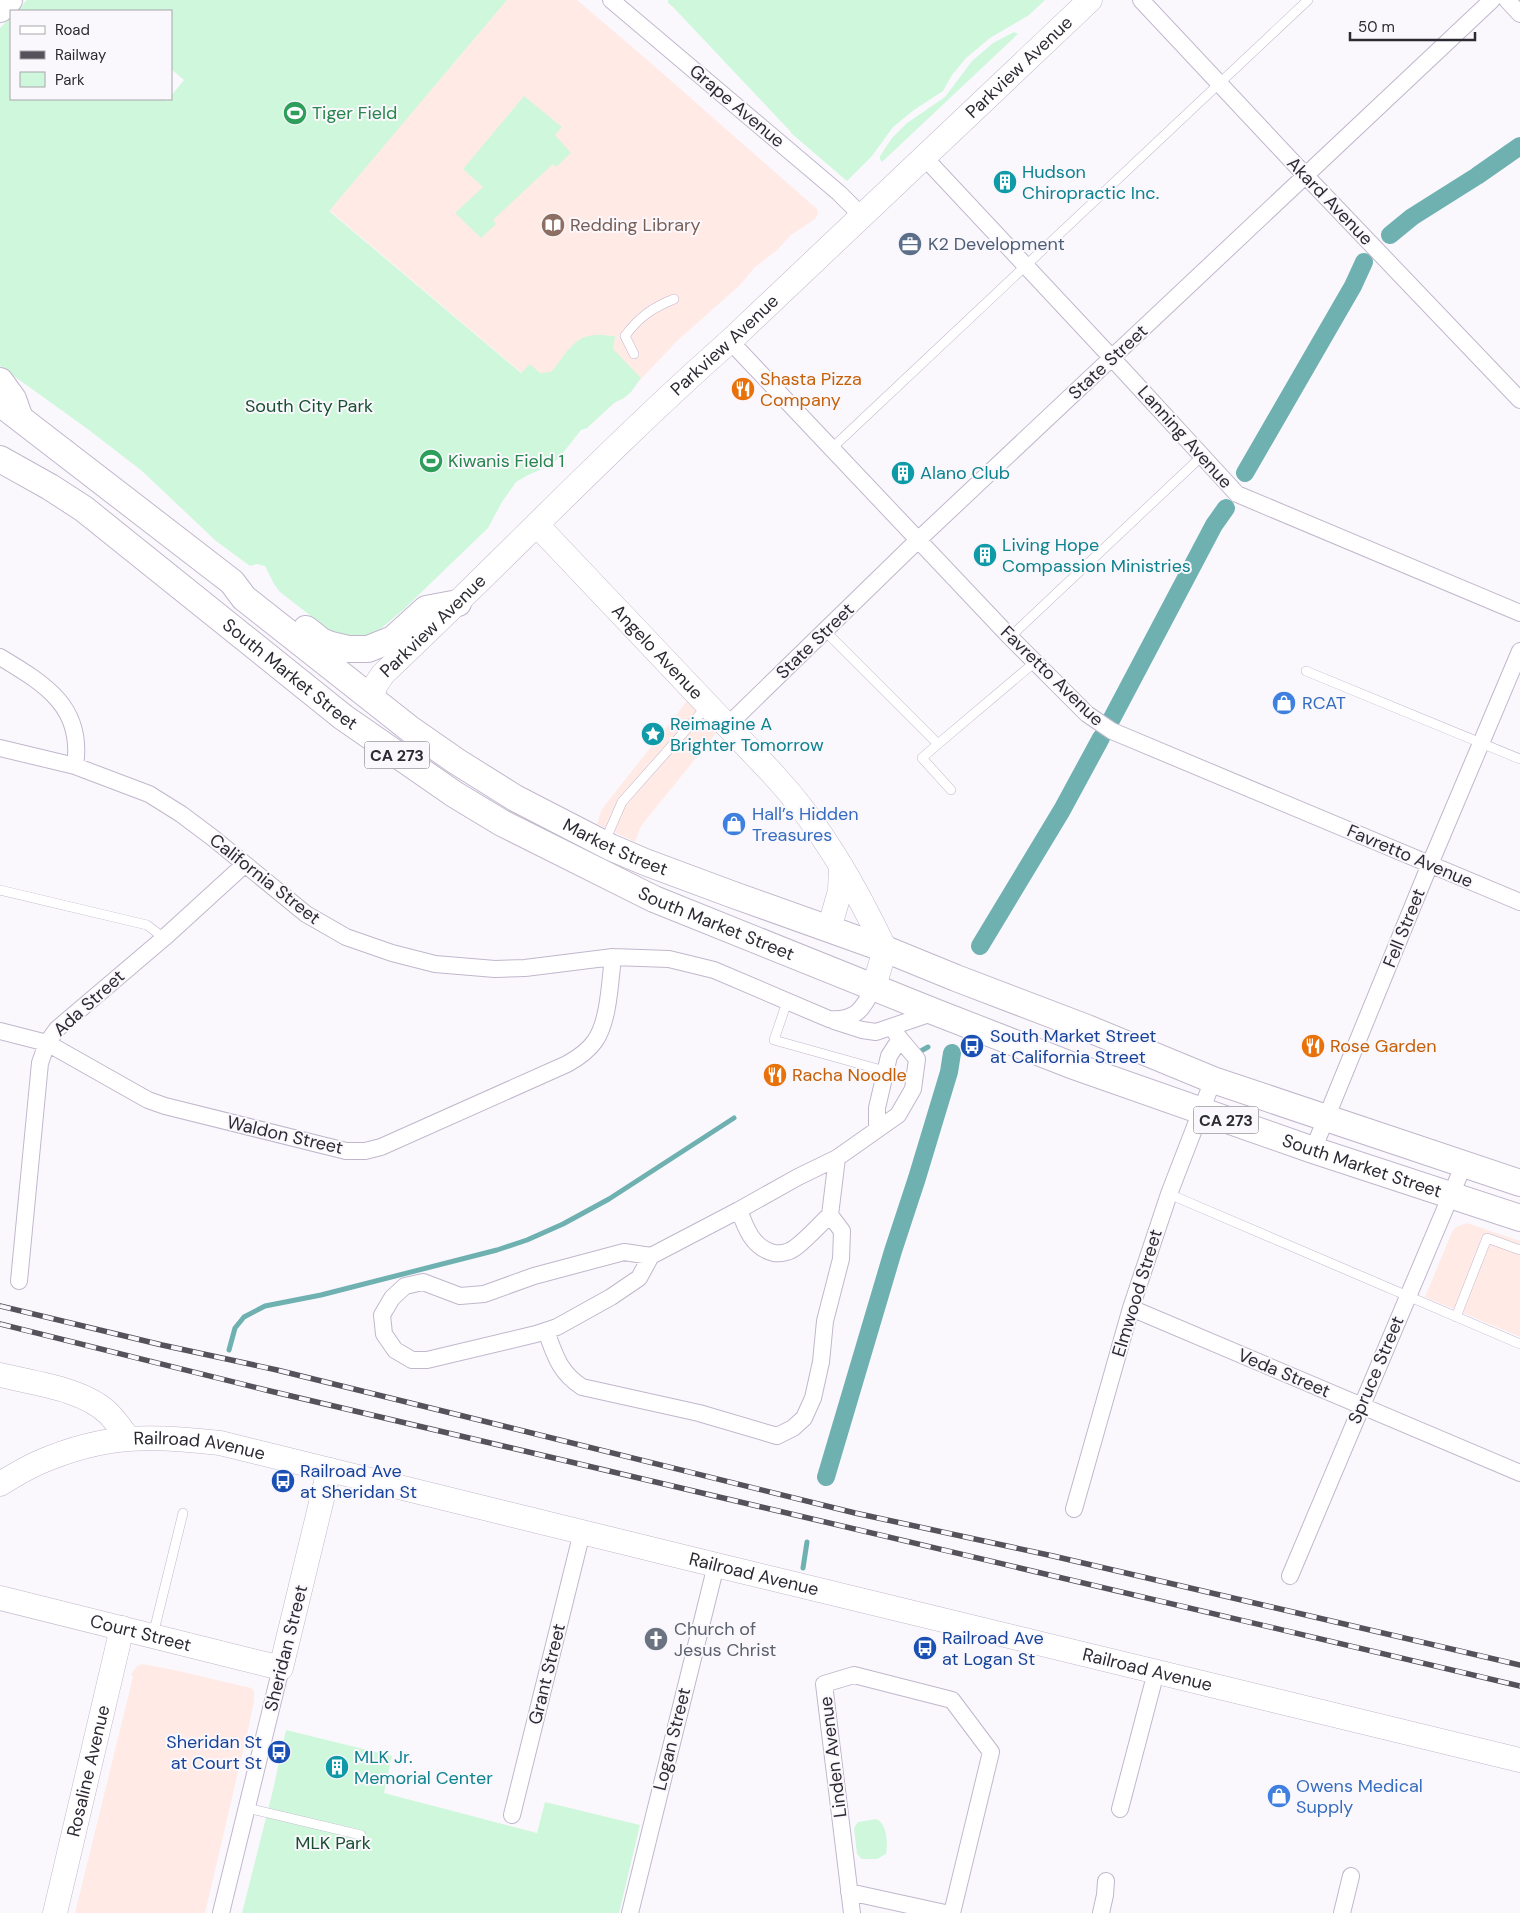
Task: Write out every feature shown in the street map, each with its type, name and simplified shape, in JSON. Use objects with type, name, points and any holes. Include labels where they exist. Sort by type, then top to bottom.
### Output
[{"type":"main road","points":[[0,9],[9,0]]},
{"type":"main road","name":"Parkview Avenue","points":[[372,698],[383,674],[458,603],[672,392],[730,341],[1090,0]]},
{"type":"main road","points":[[0,381],[13,399],[10,410]]},
{"type":"main road","name":"South Market Street","points":[[10,410],[232,582],[244,598],[372,698]]},
{"type":"main road","name":"South Market Street","points":[[0,459],[50,487],[84,509],[343,717],[386,748],[454,794],[502,823],[613,880],[654,899],[874,988],[1071,1065],[1313,1150],[1520,1218]]},
{"type":"main road","name":"Angelo Avenue","points":[[537,524],[796,800],[841,866],[885,949]]},
{"type":"main road","points":[[232,582],[251,588],[321,641],[348,649],[380,645],[393,639],[426,609],[458,603]]},
{"type":"main road","points":[[230,626],[255,629],[332,691],[345,696],[372,698],[373,714],[386,748]]},
{"type":"main road","name":"Market Street","points":[[372,698],[410,729],[486,780],[546,815],[604,844],[662,868],[885,949]]},
{"type":"main road","points":[[829,929],[840,890],[841,866]]},
{"type":"main road","points":[[874,988],[885,949]]},
{"type":"main road","name":"South Market Street","points":[[885,949],[1087,1028],[1212,1080],[1520,1183]]},
{"type":"main road","name":"Railroad Avenue","points":[[0,1375],[62,1391],[88,1400],[108,1413],[128,1438],[184,1439],[220,1443],[1520,1760]]},
{"type":"main road","points":[[0,1484],[39,1462],[75,1449],[99,1442],[128,1438]]},
{"type":"main road","name":"Sheridan Street","points":[[281,1668],[329,1470]]},
{"type":"main road","name":"Court Street","points":[[0,1598],[281,1668]]},
{"type":"main road","name":"Rosaline Avenue","points":[[55,1913],[122,1628]]},
{"type":"street","name":"Grape Avenue","points":[[611,0],[832,187],[861,215]]},
{"type":"street","name":"Akard Avenue","points":[[1140,0],[1520,400]]},
{"type":"street","name":"State Street","points":[[727,726],[917,541],[1492,0]]},
{"type":"street","points":[[1507,0],[1520,14]]},
{"type":"street","name":"Lanning Avenue","points":[[924,157],[1233,490],[1243,497],[1520,613]]},
{"type":"street","name":"Favretto Avenue","points":[[730,341],[917,541],[1087,714],[1107,728],[1520,902]]},
{"type":"street","name":"Fell Street","points":[[1313,1150],[1430,864],[1520,651]]},
{"type":"street","points":[[0,657],[49,691],[71,717],[77,750],[75,766]]},
{"type":"street","name":"California Street","points":[[0,748],[75,766],[149,794],[197,826],[306,914],[326,927],[346,937],[412,959],[458,967],[495,969],[525,968],[613,957],[655,958],[685,962],[722,974],[829,1019],[876,1032],[896,1033],[935,1012]]},
{"type":"street","name":"Ada Street","points":[[19,1281],[40,1063],[48,1043],[57,1028],[164,938],[244,864]]},
{"type":"street","name":"Waldon Street","points":[[0,1031],[48,1043],[148,1100],[164,1106],[346,1150],[365,1151],[381,1147],[399,1139],[567,1064],[583,1054],[594,1042],[603,1024],[613,957]]},
{"type":"street","points":[[829,1019],[844,1019],[856,1014],[874,988]]},
{"type":"street","points":[[877,1128],[877,1108],[896,1033]]},
{"type":"street","points":[[651,1256],[624,1252],[534,1276],[484,1294],[460,1296],[423,1282],[405,1286],[392,1298],[382,1315],[384,1334],[395,1350],[412,1360],[427,1360],[557,1327],[589,1310],[639,1278],[651,1256],[837,1158],[898,1114],[913,1089],[918,1059],[896,1033]]},
{"type":"street","name":"Elmwood Street","points":[[1074,1509],[1131,1308],[1169,1194],[1212,1080]]},
{"type":"street","points":[[739,1210],[746,1229],[756,1244],[767,1251],[780,1254],[795,1249],[830,1215],[837,1158]]},
{"type":"street","name":"Spruce Street","points":[[1290,1576],[1464,1164]]},
{"type":"street","points":[[546,1330],[559,1366],[572,1380],[582,1387],[699,1413],[777,1436],[793,1428],[804,1418],[813,1398],[821,1362],[825,1321],[841,1259],[842,1232],[830,1215]]},
{"type":"street","name":"Veda Street","points":[[1131,1308],[1520,1473]]},
{"type":"street","name":"Grant Street","points":[[512,1815],[582,1532]]},
{"type":"street","name":"Logan Street","points":[[630,1913],[716,1565]]},
{"type":"street","name":"Sheridan Street","points":[[221,1913],[281,1668]]},
{"type":"street","points":[[1120,1809],[1156,1672]]},
{"type":"street","name":"Linden Avenue","points":[[852,1913],[824,1684],[854,1675],[952,1700],[991,1752],[952,1913]]},
{"type":"street","points":[[1342,1913],[1351,1876]]},
{"type":"street","points":[[1101,1913],[1106,1881]]},
{"type":"street","points":[[850,1892],[946,1913]]},
{"type":"lane","points":[[831,449],[1308,0]]},
{"type":"lane","points":[[634,354],[625,336],[635,323],[655,307],[674,299]]},
{"type":"lane","points":[[1010,637],[1202,456]]},
{"type":"lane","points":[[825,631],[938,744]]},
{"type":"lane","points":[[951,790],[922,758],[1035,662]]},
{"type":"lane","points":[[1306,671],[1520,759]]},
{"type":"lane","points":[[604,844],[622,802],[708,705]]},
{"type":"lane","points":[[0,890],[146,925],[164,938]]},
{"type":"lane","points":[[787,1002],[774,1040],[885,1071]]},
{"type":"lane","points":[[1169,1194],[1520,1344]]},
{"type":"lane","points":[[1456,1317],[1487,1238],[1520,1250]]},
{"type":"lane","points":[[153,1636],[183,1513]]},
{"type":"lane","points":[[247,1808],[362,1835]]},
{"type":"shaded area","points":[[507,0],[577,0],[817,209],[818,214],[815,219],[791,235],[776,251],[755,267],[739,286],[677,341],[631,392],[614,403],[587,428],[329,210]]},
{"type":"shaded area","points":[[687,701],[717,732],[641,826],[635,842],[597,824],[602,809]]},
{"type":"shaded area","points":[[1467,1223],[1520,1241],[1520,1337],[1425,1297],[1452,1232],[1456,1227]]},
{"type":"shaded area","points":[[142,1664],[251,1688],[254,1691],[250,1721],[205,1913],[75,1913],[133,1677],[131,1675],[136,1667]]},
{"type":"green space","name":"South City Park","points":[[27,0],[507,0],[329,211],[521,373],[530,364],[540,373],[551,372],[574,343],[587,336],[600,335],[615,336],[613,349],[641,378],[631,392],[614,403],[587,428],[581,430],[559,458],[549,466],[516,482],[502,502],[488,528],[403,610],[378,631],[361,637],[342,636],[329,630],[280,592],[265,566],[257,564],[250,566],[216,541],[142,471],[0,366],[0,28],[10,18],[10,100],[167,101],[172,100],[172,95],[184,80],[172,70],[172,10],[17,10]]},
{"type":"green space","points":[[668,0],[1045,0],[1029,15],[990,38],[966,58],[952,75],[943,91],[914,110],[893,127],[872,156],[847,181],[791,133],[668,3]]},
{"type":"green space","points":[[1014,32],[1018,34],[882,162],[880,156],[892,138],[907,123],[945,97],[972,61],[993,43]]},
{"type":"green space","points":[[524,96],[562,127],[555,135],[571,153],[556,167],[553,164],[493,220],[496,224],[481,238],[455,213],[483,187],[463,169]]},
{"type":"green space","name":"MLK Park","points":[[286,1730],[392,1756],[384,1793],[537,1833],[545,1802],[640,1825],[619,1913],[242,1913]]},
{"type":"green space","points":[[876,1819],[880,1821],[885,1829],[887,1840],[886,1854],[877,1859],[862,1859],[857,1854],[854,1828],[858,1822]]},
{"type":"waterway","points":[[1390,235],[1412,217],[1520,146]]},
{"type":"waterway","points":[[1245,473],[1353,286],[1364,262]]},
{"type":"waterway","points":[[1110,722],[1214,525],[1226,508]]},
{"type":"waterway","points":[[980,946],[1062,810],[1101,738]]},
{"type":"waterway","points":[[919,1052],[928,1047]]},
{"type":"waterway","points":[[826,1477],[893,1251],[949,1072],[952,1053]]},
{"type":"waterway","points":[[229,1350],[235,1328],[244,1317],[265,1306],[321,1295],[497,1250],[527,1240],[563,1224],[609,1199],[734,1118]]},
{"type":"waterway","points":[[803,1568],[807,1542]]},
{"type":"railway","points":[[0,1306],[162,1345],[277,1370],[855,1513],[1053,1556],[1520,1665]]},
{"type":"railway","points":[[0,1324],[270,1391],[1520,1686]]},
{"type":"place","name":"Tiger Field","points":[[295,113]]},
{"type":"place","name":"Hudson Chiropractic Inc.","points":[[1005,182]]},
{"type":"place","name":"Redding Library","points":[[553,225]]},
{"type":"place","name":"K2 Development","points":[[910,244]]},
{"type":"place","name":"Shasta Pizza Company","points":[[743,389]]},
{"type":"place","name":"Kiwanis Field 1","points":[[431,461]]},
{"type":"place","name":"Alano Club","points":[[903,473]]},
{"type":"place","name":"Living Hope Compassion Ministries","points":[[985,555]]},
{"type":"place","name":"RCAT","points":[[1284,703]]},
{"type":"place","name":"Reimagine A Brighter Tomorrow","points":[[653,734]]},
{"type":"place","name":"Hall’s Hidden Treasures","points":[[734,824]]},
{"type":"place","name":"South Market Street at California Street","points":[[972,1046]]},
{"type":"place","name":"Rose Garden","points":[[1313,1046]]},
{"type":"place","name":"Racha Noodle","points":[[775,1075]]},
{"type":"place","name":"Railroad Ave at Sheridan St","points":[[283,1481]]},
{"type":"place","name":"Church of Jesus Christ","points":[[656,1639]]},
{"type":"place","name":"Railroad Ave at Logan St","points":[[925,1648]]},
{"type":"place","name":"Sheridan St at Court St","points":[[279,1752]]},
{"type":"place","name":"MLK Jr. Memorial Center","points":[[337,1767]]},
{"type":"place","name":"Owens Medical Supply","points":[[1279,1796]]}]
